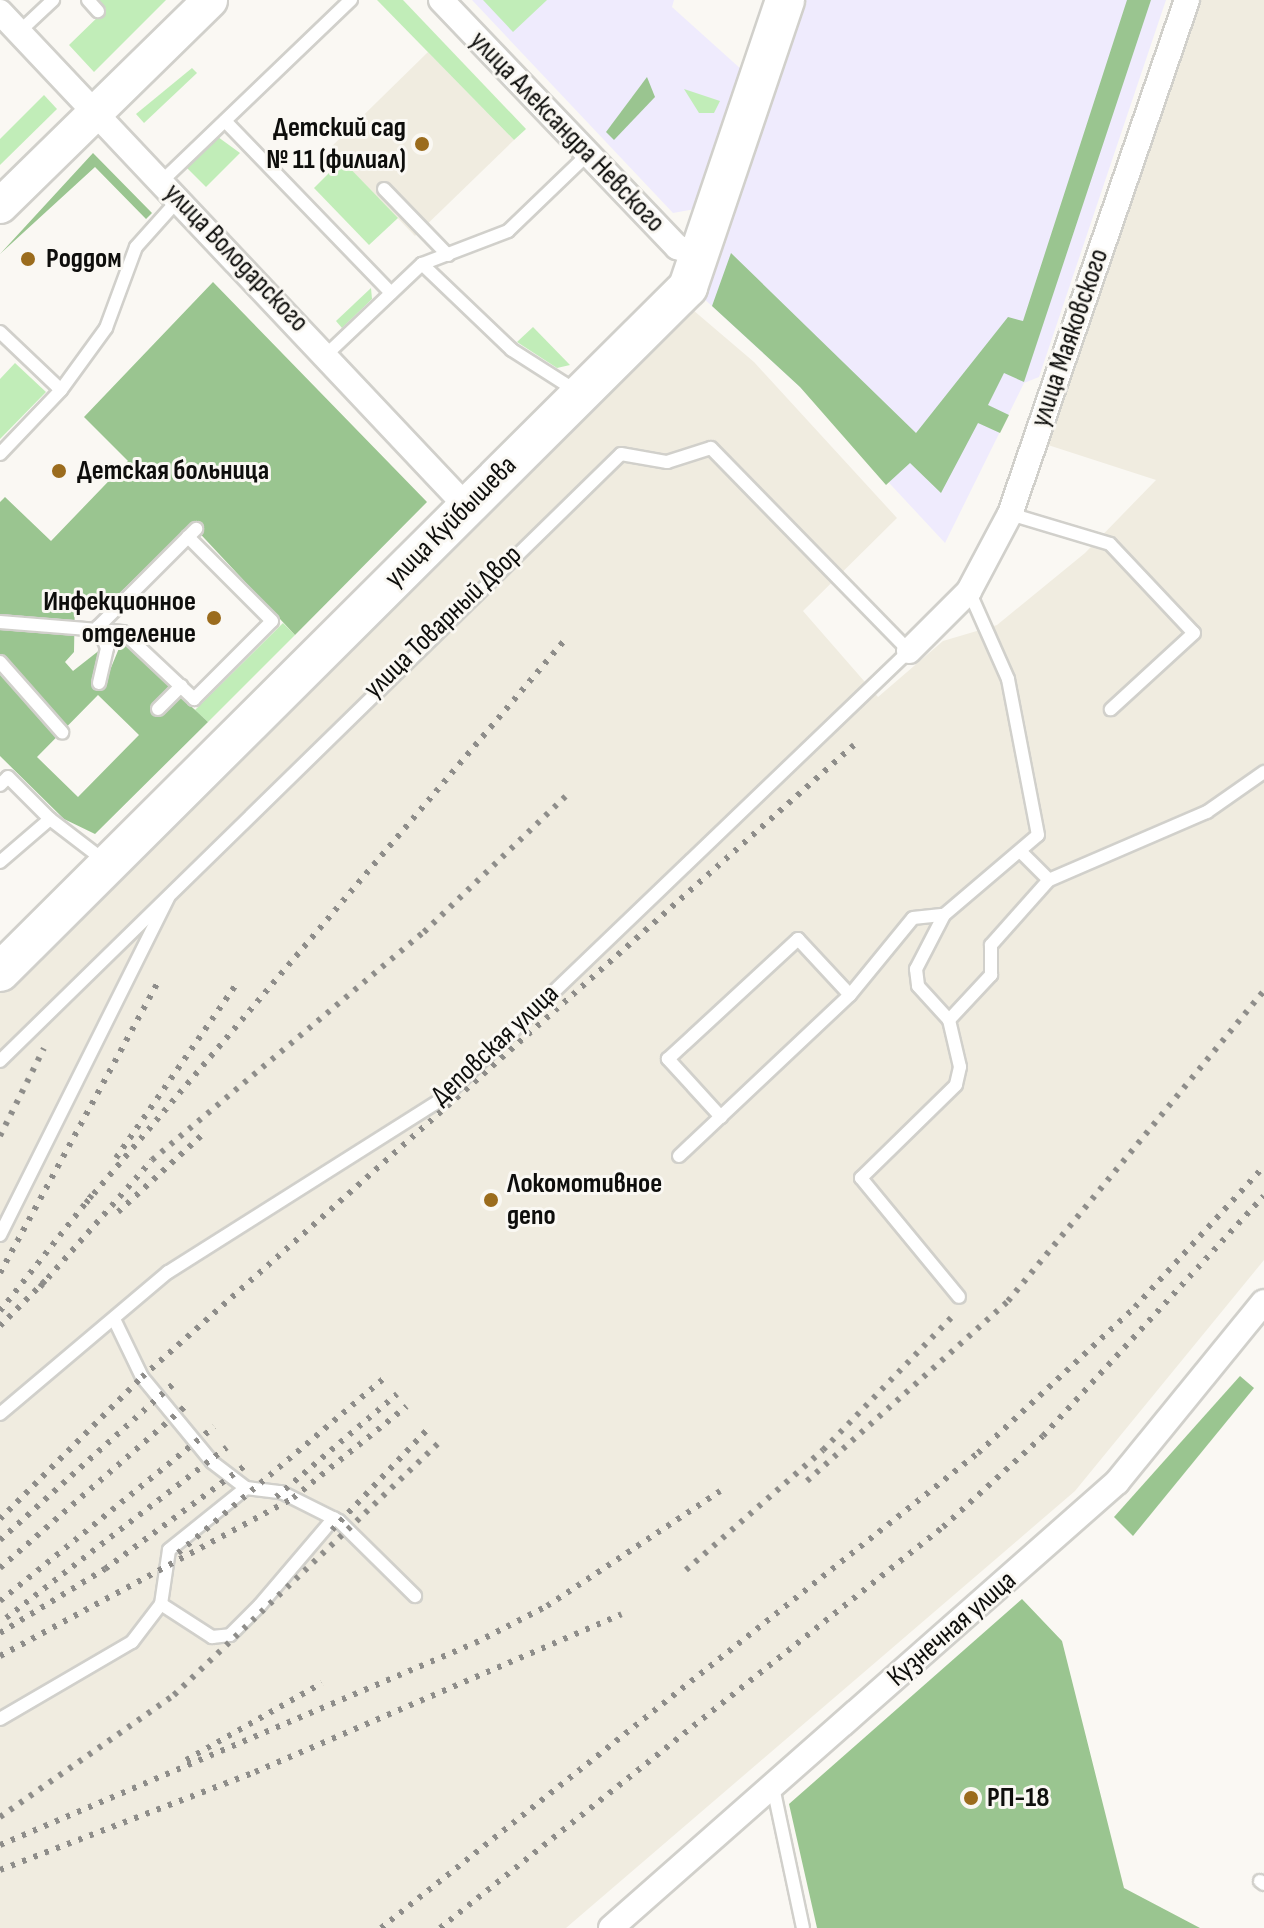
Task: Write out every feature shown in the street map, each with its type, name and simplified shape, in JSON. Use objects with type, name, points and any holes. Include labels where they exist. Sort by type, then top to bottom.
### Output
[{"type":"main road","points":[[0,206],[210,0]]},
{"type":"main road","name":"улица Куйбышева","points":[[0,972],[688,287],[785,0]]},
{"type":"street","name":"улица Александра Невского","points":[[441,0],[677,247],[700,255]]},
{"type":"street","name":"улица Маяковского","points":[[909,651],[969,591],[1010,514],[1187,0]]},
{"type":"street","name":"улица Володарского","points":[[7,23],[327,354],[467,507]]},
{"type":"street","name":"Кузнечная улица","points":[[611,1928],[1117,1482],[1262,1309]]},
{"type":"lane","points":[[7,23],[53,0]]},
{"type":"lane","points":[[88,0],[98,11]]},
{"type":"lane","points":[[0,454],[61,390],[115,315],[144,234],[170,190],[225,121],[351,0]]},
{"type":"lane","points":[[225,121],[391,293]]},
{"type":"lane","points":[[327,354],[422,264],[508,231],[587,155]]},
{"type":"lane","points":[[384,189],[448,255]]},
{"type":"lane","points":[[422,264],[512,350],[580,395]]},
{"type":"lane","points":[[0,332],[61,390]]},
{"type":"lane","name":"улица Товарный Двор","points":[[0,1061],[173,888],[621,454],[667,462],[711,448],[909,651]]},
{"type":"lane","points":[[1010,514],[1110,544],[1194,633],[1111,709]]},
{"type":"lane","points":[[0,622],[98,627],[123,632],[194,699],[272,621],[192,533],[98,627]]},
{"type":"lane","points":[[959,1297],[861,1178],[956,1085],[960,1067],[949,1020],[918,986],[916,969],[944,915],[1022,853],[1038,835],[1008,679],[969,591]]},
{"type":"lane","points":[[98,627],[107,648],[99,683]]},
{"type":"lane","name":"Деповская улица","points":[[0,1414],[168,1272],[442,1099],[909,651]]},
{"type":"lane","points":[[0,662],[62,732]]},
{"type":"lane","points":[[158,709],[181,686]]},
{"type":"lane","points":[[949,1020],[991,975],[991,945],[1049,880],[1207,812],[1264,772]]},
{"type":"lane","points":[[0,785],[8,777],[50,819],[107,863]]},
{"type":"lane","points":[[0,862],[50,819]]},
{"type":"lane","points":[[1022,853],[1049,880]]},
{"type":"lane","points":[[0,1235],[173,888]]},
{"type":"lane","points":[[679,1156],[850,995],[913,918],[944,915]]},
{"type":"lane","points":[[721,1117],[668,1059],[798,939],[850,995]]},
{"type":"lane","points":[[114,1319],[158,1397],[212,1462],[246,1488],[281,1492],[334,1518],[415,1596]]},
{"type":"lane","points":[[0,1719],[132,1642],[161,1604],[172,1543],[246,1488]]},
{"type":"lane","points":[[161,1604],[212,1637],[230,1635],[334,1518]]},
{"type":"lane","points":[[773,1787],[803,1928]]},
{"type":"shaded area","points":[[472,0],[674,0],[672,7],[742,70],[695,209],[673,213]]},
{"type":"shaded area","points":[[801,0],[1166,0],[1039,377],[1024,383],[945,543],[800,387],[701,296]]},
{"type":"shaded area","points":[[1200,0],[1264,0],[1264,1260],[1075,1491],[566,1928],[0,1928],[0,992],[693,310],[754,362],[897,518],[803,611],[878,697],[943,641],[997,625],[1085,553],[1156,480],[1048,445]]},
{"type":"shaded area","name":"Детский сад № 11 (филиал)","points":[[428,52],[514,140],[415,236],[330,148]]},
{"type":"green space","points":[[99,0],[166,0],[94,72],[69,45],[106,9]]},
{"type":"green space","points":[[377,0],[403,0],[526,129],[514,140]]},
{"type":"green space","points":[[483,0],[547,0],[513,32]]},
{"type":"green space","points":[[1127,0],[1151,0],[1024,382],[1004,373],[988,405],[1009,415],[1000,433],[978,423],[941,493],[910,463],[886,485],[800,387],[712,306],[731,253],[916,433],[1008,317],[1023,321]]},
{"type":"green space","points":[[192,68],[197,73],[144,123],[136,114]]},
{"type":"green space","points":[[647,77],[655,97],[614,140],[606,132]]},
{"type":"green space","points":[[684,89],[720,101],[714,113],[699,113]]},
{"type":"green space","points":[[44,95],[57,109],[0,165],[0,139]]},
{"type":"green space","points":[[218,137],[240,153],[206,187],[186,167]]},
{"type":"green space","points":[[93,153],[152,213],[146,219],[95,167],[0,254]]},
{"type":"green space","points":[[342,160],[398,218],[369,245],[314,188]]},
{"type":"green space","points":[[213,282],[427,502],[295,635],[191,524],[103,609],[87,609],[75,596],[74,652],[65,662],[73,671],[101,649],[103,687],[122,641],[169,686],[153,704],[163,713],[179,695],[208,722],[95,834],[64,819],[0,756],[0,502],[5,497],[51,541],[128,461],[84,417]],"holes":[[[98,695],[139,735],[78,797],[37,757]]]},
{"type":"green space","points":[[371,288],[372,299],[342,328],[336,321]]},
{"type":"green space","points":[[533,327],[570,365],[557,368],[517,342]]},
{"type":"green space","points":[[15,363],[46,392],[0,439],[0,379]]},
{"type":"green space","points":[[283,623],[295,635],[208,722],[195,710]]},
{"type":"green space","points":[[1240,1376],[1254,1388],[1133,1536],[1114,1517]]},
{"type":"green space","points":[[1022,1599],[1062,1641],[1124,1888],[1200,1928],[817,1928],[789,1804]]},
{"type":"railway","points":[[86,1203],[564,641]]},
{"type":"railway","points":[[0,1519],[142,1377],[854,745]]},
{"type":"railway","points":[[40,1287],[152,1160],[424,932],[571,791]]},
{"type":"railway","points":[[0,1273],[158,982]]},
{"type":"railway","points":[[116,1158],[238,982]]},
{"type":"railway","points":[[807,1481],[1008,1301],[1264,990]]},
{"type":"railway","points":[[0,1136],[44,1048]]},
{"type":"railway","points":[[118,1212],[203,1134]]},
{"type":"railway","points":[[381,1928],[978,1453],[1135,1307],[1264,1166]]},
{"type":"railway","points":[[0,1311],[92,1195]]},
{"type":"railway","points":[[440,1928],[943,1527],[1043,1436],[1264,1196]]},
{"type":"railway","points":[[0,1326],[45,1281]]},
{"type":"railway","points":[[686,1570],[823,1450],[952,1317]]},
{"type":"railway","points":[[178,1553],[383,1379]]},
{"type":"railway","points":[[0,1540],[172,1385]]},
{"type":"railway","points":[[276,1497],[397,1394]]},
{"type":"railway","points":[[0,1568],[189,1403]]},
{"type":"railway","points":[[0,1656],[293,1498],[407,1406]]},
{"type":"railway","points":[[0,1601],[214,1427]]},
{"type":"railway","points":[[332,1530],[428,1429]]},
{"type":"railway","points":[[0,1817],[174,1695],[440,1442]]},
{"type":"railway","points":[[6,1618],[227,1447]]},
{"type":"railway","points":[[0,1633],[105,1569],[246,1465]]},
{"type":"railway","points":[[0,1845],[475,1643],[547,1606],[720,1491]]},
{"type":"railway","points":[[0,1870],[255,1772],[621,1614]]},
{"type":"railway","points":[[186,1760],[322,1683]]},
{"type":"place","name":"Детский сад № 11 (филиал)","points":[[422,144]]},
{"type":"place","name":"Роддом","points":[[28,259]]},
{"type":"place","name":"Детская больница","points":[[59,471]]},
{"type":"place","name":"Инфекционное отделение","points":[[214,618]]},
{"type":"place","name":"Локомотивное депо","points":[[491,1200]]},
{"type":"place","name":"РП-18","points":[[971,1798]]}]
